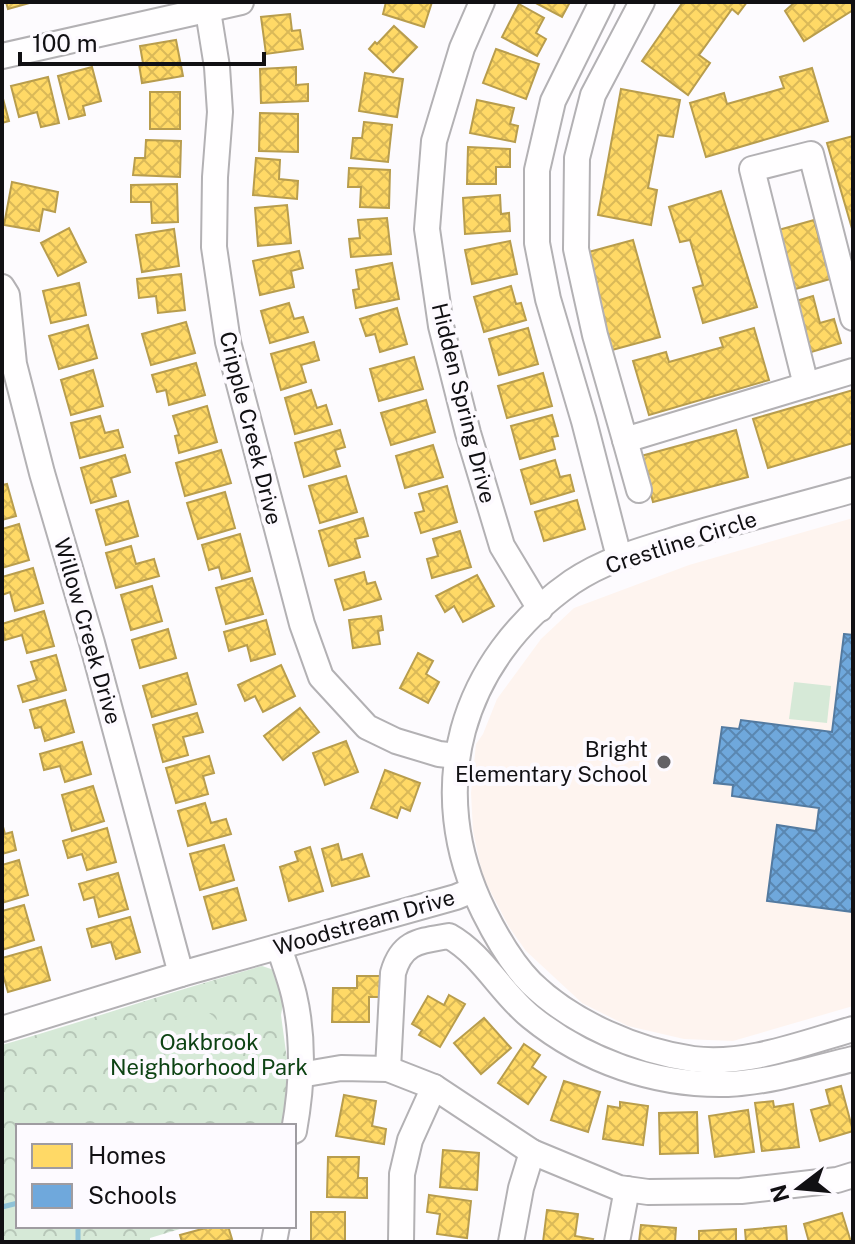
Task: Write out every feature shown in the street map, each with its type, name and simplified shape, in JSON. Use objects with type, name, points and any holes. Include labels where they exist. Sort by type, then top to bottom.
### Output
[{"type":"street","points":[[2,56],[241,2]]},
{"type":"street","name":"Hidden Spring Drive","points":[[482,2],[462,48],[434,141],[427,229],[441,326],[472,447],[502,546],[540,609]]},
{"type":"street","points":[[602,2],[567,69],[550,113],[537,170],[537,243],[548,299],[619,557]]},
{"type":"street","points":[[639,490],[595,335],[576,249],[577,158],[593,95],[642,2]]},
{"type":"street","name":"Cripple Creek Drive","points":[[208,11],[220,112],[214,247],[220,299],[228,342],[302,624],[321,677],[367,727],[396,741],[457,756]]},
{"type":"street","points":[[806,385],[752,169],[811,154],[852,308]]},
{"type":"street","name":"Willow Creek Drive","points":[[2,287],[7,295],[14,364],[42,473],[92,643],[181,974]]},
{"type":"street","points":[[625,440],[853,371]]},
{"type":"street","name":"Crestline Circle","points":[[473,890],[454,807],[457,756],[461,733],[480,683],[504,644],[573,582],[619,557],[853,490]]},
{"type":"street","name":"Woodstream Drive","points":[[2,1029],[473,890],[494,933],[530,982],[585,1023],[648,1050],[696,1059],[753,1056],[853,1029]]},
{"type":"street","points":[[388,1069],[393,973],[397,957],[413,944],[449,936],[465,945],[527,1014],[565,1043],[610,1065],[681,1082],[728,1084],[763,1080],[853,1059]]},
{"type":"street","points":[[279,947],[294,996],[300,1039],[300,1100],[295,1124]]},
{"type":"street","points":[[300,1075],[341,1068],[388,1069],[434,1087],[532,1152],[627,1189],[741,1191],[837,1180],[853,1175]]},
{"type":"street","points":[[401,1242],[402,1174],[410,1140],[434,1087]]},
{"type":"street","points":[[511,1242],[521,1188],[532,1152]]},
{"type":"street","points":[[617,1242],[627,1189]]},
{"type":"shaded area","name":"Bright Elementary School","points":[[853,518],[853,1006],[733,1041],[684,1039],[628,1026],[582,1003],[526,951],[509,927],[483,877],[473,831],[471,793],[476,744],[497,699],[541,639],[574,608],[689,565]]},
{"type":"green space","points":[[794,682],[831,686],[827,723],[789,719]]},
{"type":"green space","name":"Oakbrook Neighborhood Park","points":[[262,966],[274,970],[284,998],[281,1015],[288,1067],[287,1124],[16,1124],[16,1228],[183,1228],[150,1238],[150,1242],[2,1242],[2,1045]]},
{"type":"green space","points":[[204,1010],[217,1020],[223,1031],[225,1051],[210,1077],[178,1075],[165,1042],[177,1020]]},
{"type":"building: Homes","points":[[6,2],[33,2],[8,9]]},
{"type":"building: Homes","points":[[386,2],[432,2],[424,27],[383,14]]},
{"type":"building: Homes","points":[[534,2],[570,2],[562,17]]},
{"type":"building: Homes","points":[[683,2],[747,2],[738,14],[732,9],[699,55],[710,63],[688,95],[642,61]]},
{"type":"building: Homes","points":[[795,2],[851,2],[853,10],[804,41],[785,11]]},
{"type":"building: Homes","points":[[519,4],[544,18],[536,33],[546,39],[537,56],[502,37]]},
{"type":"building: Homes","points":[[290,14],[292,31],[300,30],[303,49],[266,54],[261,17]]},
{"type":"building: Homes","points":[[394,26],[417,47],[393,72],[369,49]]},
{"type":"building: Homes","points":[[176,40],[183,76],[142,83],[140,46]]},
{"type":"building: Homes","points":[[496,49],[539,64],[526,99],[483,83]]},
{"type":"building: Homes","points":[[92,67],[101,101],[83,106],[85,115],[69,119],[58,76]]},
{"type":"building: Homes","points":[[296,67],[296,85],[308,84],[308,101],[261,103],[260,69]]},
{"type":"building: Homes","points":[[812,68],[828,121],[706,157],[690,103],[724,93],[727,104],[784,88],[780,77]]},
{"type":"building: Homes","points":[[365,73],[403,79],[397,117],[359,111]]},
{"type":"building: Homes","points":[[48,77],[59,123],[41,127],[37,112],[19,117],[11,86]]},
{"type":"building: Homes","points":[[621,89],[680,100],[673,137],[658,135],[648,188],[657,190],[651,225],[598,215]]},
{"type":"building: Homes","points":[[150,92],[180,92],[180,129],[150,129]]},
{"type":"building: Homes","points":[[2,95],[9,121],[2,123]]},
{"type":"building: Homes","points":[[477,100],[514,108],[510,124],[518,126],[515,142],[470,133]]},
{"type":"building: Homes","points":[[260,113],[298,114],[298,152],[259,151]]},
{"type":"building: Homes","points":[[364,122],[392,125],[388,162],[351,158],[353,138],[362,138]]},
{"type":"building: Homes","points":[[853,136],[853,232],[827,143]]},
{"type":"building: Homes","points":[[146,140],[181,141],[180,177],[133,175],[135,158],[145,158]]},
{"type":"building: Homes","points":[[468,147],[510,149],[510,167],[496,167],[496,184],[467,184]]},
{"type":"building: Homes","points":[[256,158],[280,160],[279,179],[298,181],[297,199],[253,195]]},
{"type":"building: Homes","points":[[349,168],[390,170],[389,208],[360,207],[361,187],[348,187]]},
{"type":"building: Homes","points":[[12,182],[58,192],[55,212],[43,209],[39,231],[4,225]]},
{"type":"building: Homes","points":[[177,184],[178,222],[152,223],[151,202],[131,202],[131,185]]},
{"type":"building: Homes","points":[[721,191],[757,307],[703,323],[693,288],[703,285],[690,240],[680,242],[669,207]]},
{"type":"building: Homes","points":[[500,195],[501,214],[509,213],[510,231],[465,234],[463,198]]},
{"type":"building: Homes","points":[[287,205],[291,243],[258,246],[255,208]]},
{"type":"building: Homes","points":[[387,218],[391,254],[351,257],[349,239],[360,238],[358,220]]},
{"type":"building: Homes","points":[[814,220],[830,279],[792,290],[775,231]]},
{"type":"building: Homes","points":[[69,228],[86,262],[58,276],[41,243]]},
{"type":"building: Homes","points":[[174,229],[179,266],[142,272],[136,235]]},
{"type":"building: Homes","points":[[633,240],[660,337],[612,350],[585,253]]},
{"type":"building: Homes","points":[[510,241],[517,274],[472,284],[465,250]]},
{"type":"building: Homes","points":[[299,251],[303,268],[291,271],[294,287],[260,295],[253,261]]},
{"type":"building: Homes","points":[[392,263],[399,299],[356,308],[353,290],[359,289],[356,270]]},
{"type":"building: Homes","points":[[181,274],[185,310],[158,313],[156,296],[139,298],[137,279]]},
{"type":"building: Homes","points":[[79,283],[86,315],[51,323],[43,291]]},
{"type":"building: Homes","points":[[511,286],[516,304],[521,303],[526,320],[484,332],[474,297]]},
{"type":"building: Homes","points":[[813,296],[820,323],[834,319],[841,343],[808,353],[793,302]]},
{"type":"building: Homes","points":[[289,303],[294,319],[303,317],[308,332],[270,343],[261,311]]},
{"type":"building: Homes","points":[[397,308],[407,344],[380,352],[375,334],[366,336],[360,319]]},
{"type":"building: Homes","points":[[186,322],[195,353],[151,365],[142,334]]},
{"type":"building: Homes","points":[[88,325],[97,358],[59,369],[49,336]]},
{"type":"building: Homes","points":[[528,328],[538,364],[499,375],[489,339]]},
{"type":"building: Homes","points":[[754,328],[769,380],[649,415],[633,361],[666,352],[669,362],[723,347],[720,338]]},
{"type":"building: Homes","points":[[314,342],[319,360],[301,365],[306,382],[281,390],[271,354]]},
{"type":"building: Homes","points":[[414,357],[423,389],[379,401],[370,369]]},
{"type":"building: Homes","points":[[196,363],[205,395],[169,405],[166,390],[157,392],[152,375]]},
{"type":"building: Homes","points":[[93,370],[103,406],[71,415],[61,380]]},
{"type":"building: Homes","points":[[543,373],[552,406],[507,418],[498,386]]},
{"type":"building: Homes","points":[[311,390],[317,408],[326,405],[332,424],[295,434],[285,398]]},
{"type":"building: Homes","points":[[853,390],[853,443],[768,468],[753,419]]},
{"type":"building: Homes","points":[[426,400],[435,432],[391,445],[381,413]]},
{"type":"building: Homes","points":[[207,406],[217,442],[179,453],[175,436],[179,435],[173,416]]},
{"type":"building: Homes","points":[[552,415],[558,436],[552,437],[555,449],[520,459],[511,426]]},
{"type":"building: Homes","points":[[100,416],[105,433],[118,430],[123,447],[80,458],[71,423]]},
{"type":"building: Homes","points":[[340,430],[345,447],[335,450],[340,466],[304,477],[295,443]]},
{"type":"building: Homes","points":[[736,430],[748,477],[653,502],[641,456]]},
{"type":"building: Homes","points":[[433,445],[443,477],[405,488],[396,456]]},
{"type":"building: Homes","points":[[221,450],[231,483],[185,496],[176,463]]},
{"type":"building: Homes","points":[[125,455],[130,472],[111,478],[116,496],[91,503],[81,468]]},
{"type":"building: Homes","points":[[555,460],[560,477],[570,475],[574,491],[531,504],[521,470]]},
{"type":"building: Homes","points":[[346,476],[357,512],[320,523],[309,486]]},
{"type":"building: Homes","points":[[7,484],[16,516],[2,520],[2,485]]},
{"type":"building: Homes","points":[[447,486],[457,522],[421,533],[415,513],[424,511],[419,494]]},
{"type":"building: Homes","points":[[225,492],[235,528],[198,539],[187,503]]},
{"type":"building: Homes","points":[[577,500],[585,529],[544,541],[535,512]]},
{"type":"building: Homes","points":[[128,501],[138,536],[106,545],[96,510]]},
{"type":"building: Homes","points":[[363,518],[368,536],[355,539],[360,557],[329,566],[319,531]]},
{"type":"building: Homes","points":[[19,524],[29,560],[2,568],[2,529]]},
{"type":"building: Homes","points":[[460,531],[471,567],[432,578],[427,559],[438,556],[433,539]]},
{"type":"building: Homes","points":[[240,534],[250,571],[222,579],[219,567],[209,570],[202,545]]},
{"type":"building: Homes","points":[[131,546],[136,564],[154,559],[159,576],[116,588],[106,553]]},
{"type":"building: Homes","points":[[33,568],[43,603],[15,611],[10,592],[2,595],[2,577]]},
{"type":"building: Homes","points":[[364,572],[367,584],[375,582],[381,599],[344,610],[335,580]]},
{"type":"building: Homes","points":[[477,575],[494,606],[463,622],[454,606],[445,612],[436,596]]},
{"type":"building: Homes","points":[[252,578],[263,614],[226,624],[216,588]]},
{"type":"building: Homes","points":[[152,586],[162,621],[131,630],[121,595]]},
{"type":"building: Homes","points":[[44,611],[54,646],[27,653],[22,635],[5,640],[2,624]]},
{"type":"building: Homes","points":[[381,616],[383,630],[378,631],[380,644],[353,648],[349,620]]},
{"type":"building: Homes","points":[[266,620],[275,654],[251,661],[247,645],[229,651],[224,632]]},
{"type":"building: Homes","points":[[168,629],[176,658],[140,668],[132,640]]},
{"type":"building: Homes","points":[[418,653],[433,661],[426,674],[439,682],[428,703],[400,688]]},
{"type":"building: Homes","points":[[56,655],[66,690],[23,702],[18,686],[37,680],[31,662]]},
{"type":"building: Homes","points":[[281,665],[295,696],[263,712],[255,696],[245,701],[238,685]]},
{"type":"building: Homes","points":[[187,673],[196,704],[152,717],[143,686]]},
{"type":"building: Homes","points":[[65,700],[74,732],[45,741],[41,727],[35,728],[30,710]]},
{"type":"building: Homes","points":[[300,708],[319,732],[283,760],[264,736]]},
{"type":"building: Homes","points":[[197,713],[203,732],[183,737],[188,755],[163,762],[153,725]]},
{"type":"building: Homes","points":[[346,741],[358,772],[325,785],[313,753]]},
{"type":"building: Homes","points":[[82,742],[91,774],[65,782],[60,766],[44,770],[40,754]]},
{"type":"building: Homes","points":[[209,756],[214,773],[203,776],[208,794],[176,803],[166,768]]},
{"type":"building: Homes","points":[[385,770],[420,783],[410,811],[401,807],[397,818],[371,808]]},
{"type":"building: Homes","points":[[93,786],[104,821],[72,831],[62,795]]},
{"type":"building: Homes","points":[[205,803],[211,823],[226,819],[231,834],[188,846],[178,811]]},
{"type":"building: Homes","points":[[2,823],[5,834],[12,832],[16,850],[2,854]]},
{"type":"building: Homes","points":[[107,828],[116,862],[87,870],[82,854],[68,858],[63,841]]},
{"type":"building: Homes","points":[[338,844],[342,860],[362,854],[369,876],[332,886],[322,849]]},
{"type":"building: Homes","points":[[224,845],[234,880],[200,890],[190,854]]},
{"type":"building: Homes","points":[[310,847],[323,891],[289,901],[280,867],[298,861],[295,852]]},
{"type":"building: Homes","points":[[19,860],[28,895],[2,903],[2,865]]},
{"type":"building: Homes","points":[[118,873],[128,909],[99,917],[94,897],[84,900],[79,884]]},
{"type":"building: Homes","points":[[237,888],[246,920],[213,929],[204,897]]},
{"type":"building: Homes","points":[[24,905],[34,940],[2,950],[2,911]]},
{"type":"building: Homes","points":[[130,917],[140,952],[116,959],[111,942],[92,947],[87,929]]},
{"type":"building: Homes","points":[[41,947],[50,980],[8,992],[2,958]]},
{"type":"building: Homes","points":[[357,976],[381,976],[381,997],[369,997],[369,1022],[332,1022],[333,988],[357,988]]},
{"type":"building: Homes","points":[[449,995],[465,1004],[440,1047],[419,1035],[422,1030],[412,1024],[428,996],[444,1005]]},
{"type":"building: Homes","points":[[484,1018],[511,1048],[481,1074],[454,1043]]},
{"type":"building: Homes","points":[[524,1044],[540,1055],[532,1067],[546,1077],[528,1104],[498,1083]]},
{"type":"building: Homes","points":[[564,1081],[600,1092],[588,1132],[551,1120]]},
{"type":"building: Homes","points":[[841,1086],[853,1131],[820,1141],[811,1110],[830,1105],[826,1090]]},
{"type":"building: Homes","points":[[344,1095],[376,1101],[372,1126],[386,1129],[384,1144],[336,1136]]},
{"type":"building: Homes","points":[[773,1101],[774,1107],[793,1104],[799,1147],[762,1151],[755,1103]]},
{"type":"building: Homes","points":[[620,1102],[648,1106],[643,1145],[603,1139],[608,1106],[620,1108]]},
{"type":"building: Homes","points":[[748,1110],[754,1152],[715,1157],[709,1116]]},
{"type":"building: Homes","points":[[697,1112],[698,1153],[660,1154],[659,1113]]},
{"type":"building: Homes","points":[[443,1150],[479,1153],[477,1190],[440,1187]]},
{"type":"building: Homes","points":[[328,1157],[359,1157],[358,1178],[367,1178],[367,1198],[327,1197]]},
{"type":"building: Homes","points":[[429,1195],[471,1201],[467,1238],[437,1234],[440,1214],[427,1212]]},
{"type":"building: Homes","points":[[547,1210],[578,1214],[575,1236],[593,1239],[592,1242],[543,1242]]},
{"type":"building: Homes","points":[[311,1212],[345,1212],[345,1242],[311,1242]]},
{"type":"building: Homes","points":[[842,1213],[851,1242],[809,1242],[804,1224]]},
{"type":"building: Homes","points":[[641,1225],[676,1228],[675,1242],[639,1242]]},
{"type":"building: Homes","points":[[786,1226],[787,1242],[746,1242],[745,1230]]},
{"type":"building: Homes","points":[[206,1228],[229,1228],[232,1239],[182,1242],[180,1235]]},
{"type":"building: Homes","points":[[736,1229],[736,1242],[699,1242],[699,1231]]},
{"type":"building: Schools","points":[[844,634],[853,635],[853,912],[767,901],[777,825],[816,831],[819,808],[732,796],[733,785],[714,783],[722,727],[739,729],[741,720],[832,732]]},
{"type":"waterway","points":[[2,1207],[16,1204]]},
{"type":"waterway","points":[[78,1228],[78,1242]]},
{"type":"place","name":"Bright Elementary School","points":[[664,762]]}]
